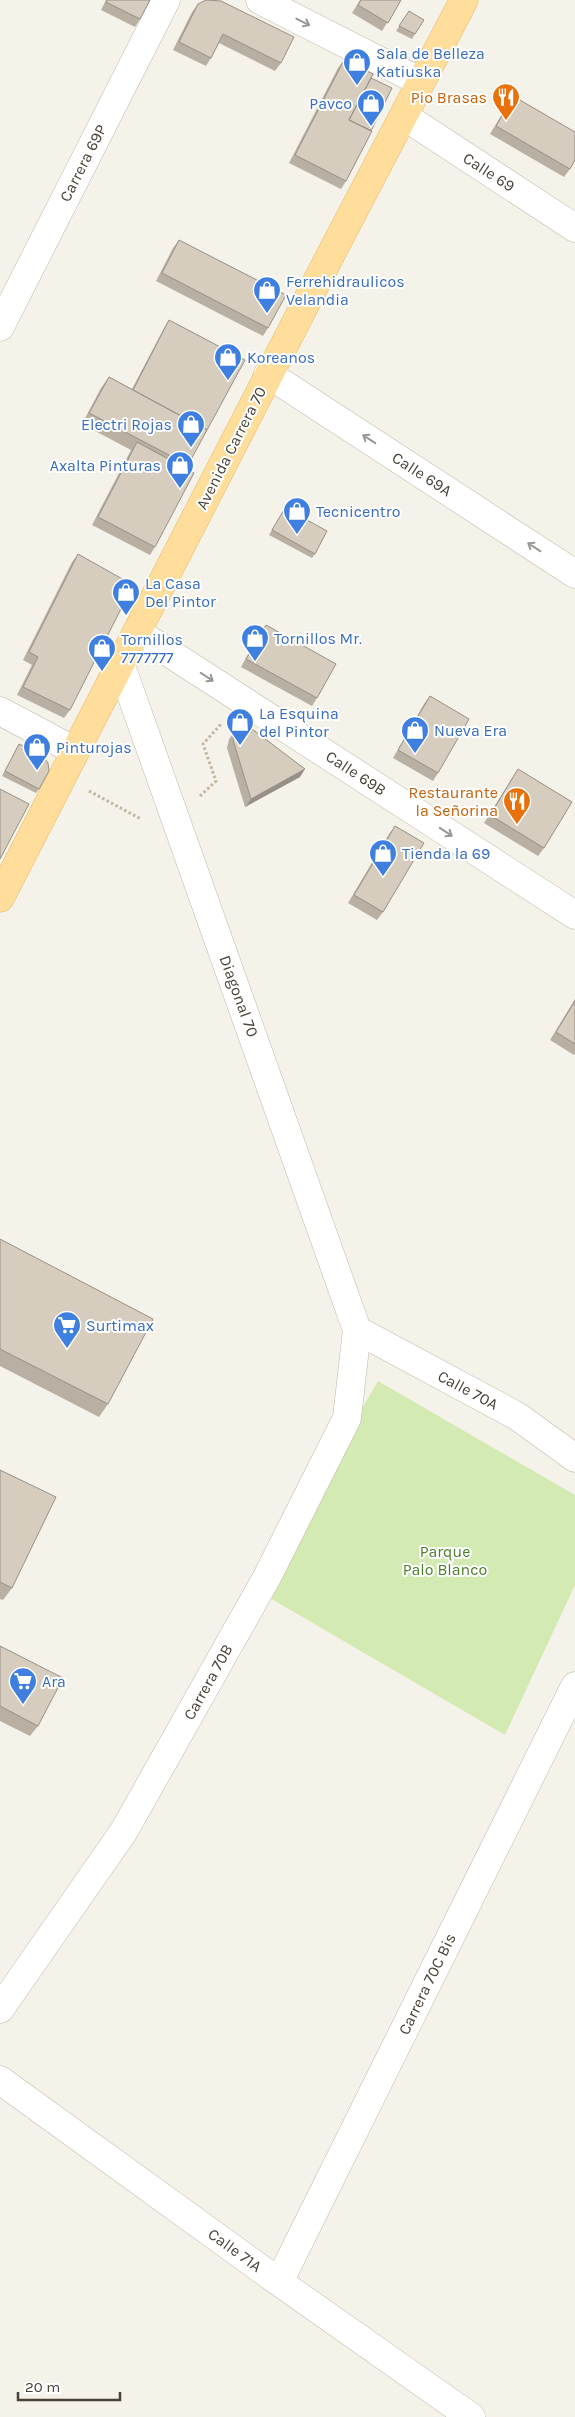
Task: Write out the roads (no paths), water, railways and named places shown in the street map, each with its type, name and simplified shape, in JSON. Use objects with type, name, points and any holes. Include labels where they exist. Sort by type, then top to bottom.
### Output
[{"type":"main road","name":"Avenida Carrera 70","points":[[0,898],[268,374],[464,0]]},
{"type":"street","name":"Carrera 69P","points":[[0,327],[166,0]]},
{"type":"street","points":[[260,0],[421,82]]},
{"type":"street","name":"Calle 69","points":[[404,116],[575,228]]},
{"type":"street","name":"Calle 69A","points":[[268,374],[575,574]]},
{"type":"street","name":"Calle 69B","points":[[137,632],[575,915]]},
{"type":"street","name":"Diagonal 70","points":[[120,663],[357,1330]]},
{"type":"street","points":[[0,711],[75,751]]},
{"type":"street","name":"Calle 70A","points":[[357,1330],[517,1416],[575,1458]]},
{"type":"street","name":"Carrera 70B","points":[[0,2009],[124,1831],[267,1577],[347,1418],[357,1330]]},
{"type":"street","name":"Carrera 70C Bis","points":[[279,2282],[575,1686]]},
{"type":"street","name":"Calle 71A","points":[[0,2080],[279,2282],[471,2417]]},
{"type":"place","name":"Sala de Belleza Katiuska","points":[[357,86]]},
{"type":"place","name":"Pio Brasas","points":[[506,121]]},
{"type":"place","name":"Pavco","points":[[371,127]]},
{"type":"place","name":"Ferrehidraulicos Velandia","points":[[267,314]]},
{"type":"place","name":"Koreanos","points":[[228,381]]},
{"type":"place","name":"Electri Rojas","points":[[191,448]]},
{"type":"place","name":"Axalta Pinturas","points":[[180,489]]},
{"type":"place","name":"Tecnicentro","points":[[297,535]]},
{"type":"place","name":"La Casa Del Pintor","points":[[126,616]]},
{"type":"place","name":"Tornillos Mr.","points":[[255,662]]},
{"type":"place","name":"Tornillos 7777777","points":[[102,672]]},
{"type":"place","name":"La Esquina del Pintor","points":[[240,746]]},
{"type":"place","name":"Nueva Era","points":[[415,754]]},
{"type":"place","name":"Pinturojas","points":[[37,771]]},
{"type":"place","name":"Restaurante la Señorina","points":[[517,825]]},
{"type":"place","name":"Tienda la 69","points":[[383,877]]},
{"type":"place","name":"Surtimax","points":[[67,1349]]},
{"type":"place","name":"Ara","points":[[23,1705]]},
{"type":"park label","name":"Parque Palo Blanco","points":[[445,1560]]}]
